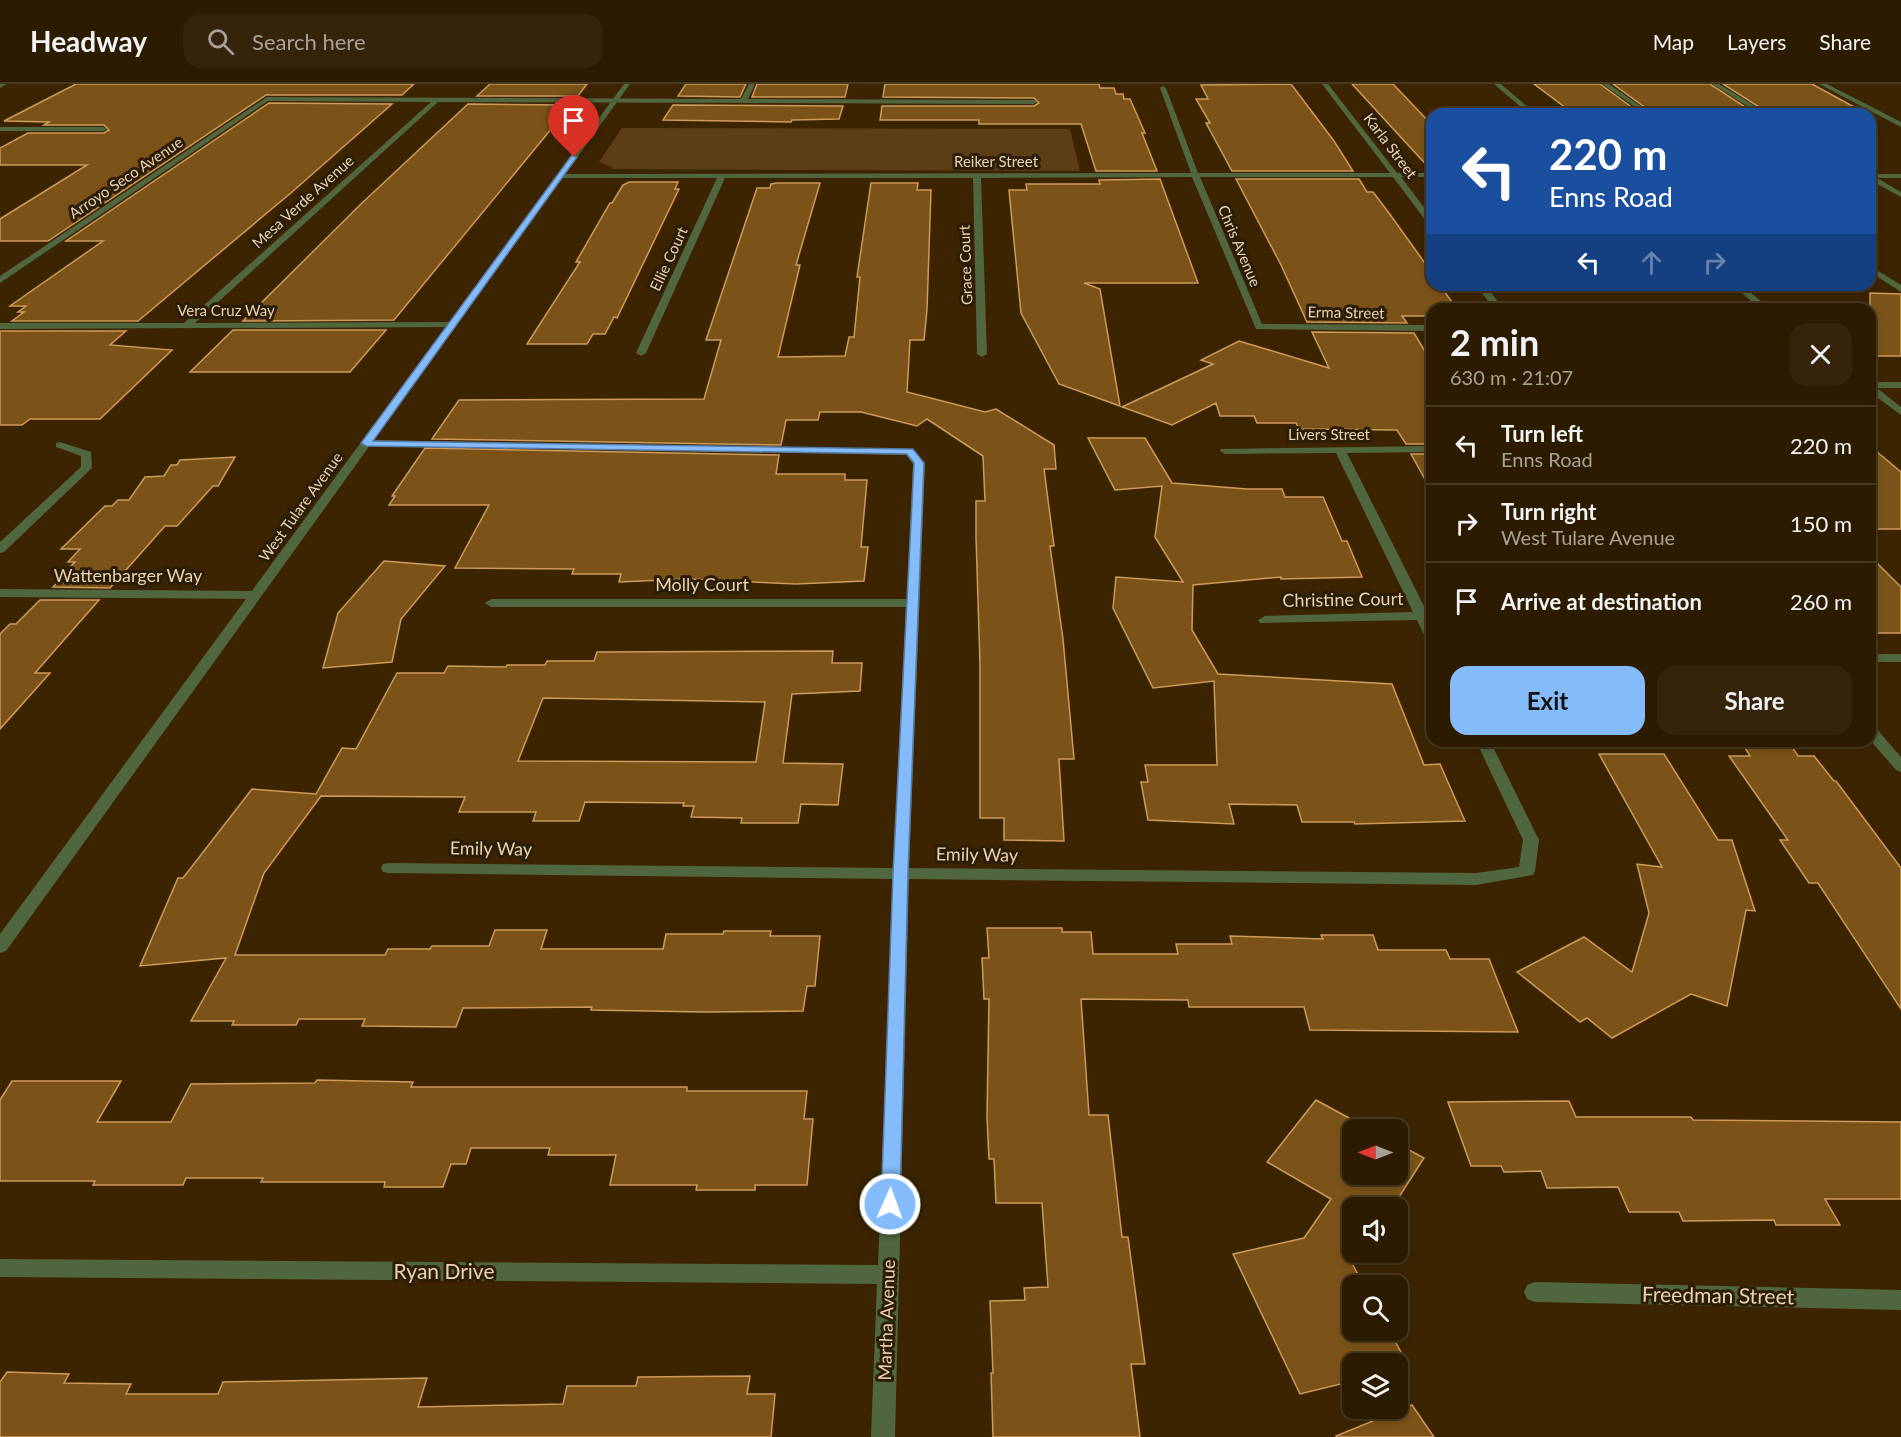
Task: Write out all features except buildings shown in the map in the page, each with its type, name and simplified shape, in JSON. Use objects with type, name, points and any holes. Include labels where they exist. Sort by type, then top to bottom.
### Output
[{"type":"street","points":[[0,86],[4,84]]},
{"type":"street","name":"West Tulare Avenue","points":[[0,947],[627,84]]},
{"type":"street","points":[[744,100],[752,84]]},
{"type":"street","name":"Karla Street","points":[[1325,84],[1426,216]]},
{"type":"street","points":[[1497,84],[1526,108]]},
{"type":"street","points":[[1605,84],[1640,108]]},
{"type":"street","points":[[1715,84],[1755,108]]},
{"type":"street","points":[[1822,84],[1868,108]]},
{"type":"street","name":"Chris Avenue","points":[[1163,88],[1195,176],[1259,327]]},
{"type":"street","name":"Arroyo Seco Avenue","points":[[0,280],[267,99],[437,99]]},
{"type":"street","points":[[437,99],[1034,102]]},
{"type":"street","name":"Mesa Verde Avenue","points":[[186,326],[437,99]]},
{"type":"street","points":[[1876,112],[1901,125]]},
{"type":"street","points":[[0,129],[104,129]]},
{"type":"street","name":"Reiker Street","points":[[560,176],[1426,175]]},
{"type":"street","name":"Ellie Court","points":[[640,353],[722,176]]},
{"type":"street","name":"Grace Court","points":[[977,176],[982,354]]},
{"type":"street","points":[[1876,176],[1901,176]]},
{"type":"street","points":[[1876,180],[1901,195]]},
{"type":"street","points":[[1876,272],[1901,289]]},
{"type":"street","points":[[1485,291],[1494,303]]},
{"type":"street","points":[[1744,291],[1759,303]]},
{"type":"street","name":"Vera Cruz Way","points":[[0,326],[452,325]]},
{"type":"street","name":"Erma Street","points":[[1259,327],[1426,328]]},
{"type":"street","points":[[1876,386],[1901,385]]},
{"type":"street","points":[[1876,391],[1901,412]]},
{"type":"street","name":"Martha Avenue","points":[[366,443],[909,452],[919,463],[901,873],[883,1437]]},
{"type":"street","points":[[0,549],[86,468],[87,454],[60,445]]},
{"type":"street","name":"Livers Street","points":[[1225,451],[1426,449]]},
{"type":"street","points":[[1340,450],[1426,625]]},
{"type":"street","name":"Wattenbarger Way","points":[[0,593],[256,594]]},
{"type":"street","name":"Molly Court","points":[[492,603],[913,603]]},
{"type":"street","name":"Christine Court","points":[[1265,620],[1422,616]]},
{"type":"street","points":[[1876,658],[1901,658]]},
{"type":"street","points":[[1876,737],[1901,767]]},
{"type":"street","name":"Emily Way","points":[[389,868],[1476,879],[1527,871],[1531,840],[1486,747]]},
{"type":"street","name":"Ryan Drive","points":[[0,1268],[888,1275]]},
{"type":"street","name":"Freedman Street","points":[[1536,1292],[1901,1300]]},
{"type":"shaded area","points":[[622,128],[1070,129],[1080,171],[611,169],[614,168],[599,162]]},
{"type":"route","points":[[574,157],[366,443],[909,452],[919,463],[901,873],[890,1204]]}]
